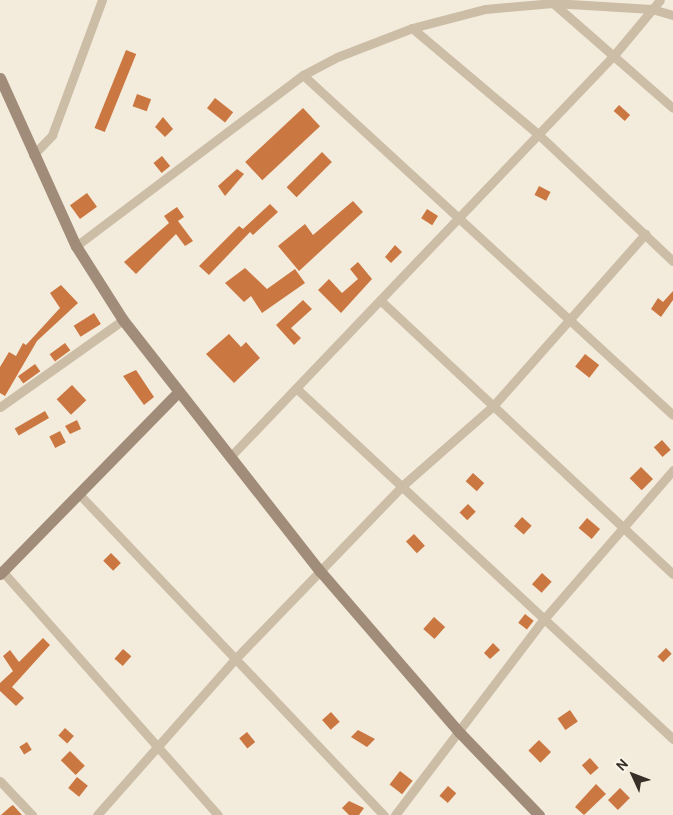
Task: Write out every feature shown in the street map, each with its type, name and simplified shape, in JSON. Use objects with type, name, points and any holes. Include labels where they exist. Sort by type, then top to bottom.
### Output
[{"type":"main road","points":[[0,78],[76,246],[123,320],[177,393],[230,456],[320,570],[460,733],[539,815]]},
{"type":"main road","points":[[1,573],[177,393]]},
{"type":"street","points":[[34,155],[52,135],[102,0]]},
{"type":"street","points":[[230,456],[615,54],[660,0]]},
{"type":"street","points":[[551,2],[615,54],[673,108]]},
{"type":"street","points":[[76,246],[303,75],[412,28],[485,9],[551,2],[652,9],[673,15]]},
{"type":"street","points":[[412,28],[538,134],[673,260]]},
{"type":"street","points":[[303,75],[460,216],[673,415]]},
{"type":"street","points":[[97,815],[158,751],[237,657],[320,570],[402,486],[492,406],[645,234]]},
{"type":"street","points":[[380,300],[673,574]]},
{"type":"street","points":[[0,407],[123,320]]},
{"type":"street","points":[[296,388],[673,739]]},
{"type":"street","points":[[395,815],[460,733],[544,619],[621,526],[673,470]]},
{"type":"street","points":[[79,494],[237,657],[384,815]]},
{"type":"street","points":[[1,573],[158,751],[218,815]]},
{"type":"street","points":[[0,781],[32,815]]},
{"type":"building","points":[[126,50],[136,54],[105,132],[95,128]]},
{"type":"building","points":[[137,94],[151,99],[147,111],[133,106]]},
{"type":"building","points":[[215,98],[233,112],[225,122],[207,108]]},
{"type":"building","points":[[619,105],[630,115],[625,121],[614,111]]},
{"type":"building","points":[[303,108],[320,126],[262,180],[245,162]]},
{"type":"building","points":[[163,117],[173,129],[165,137],[155,127]]},
{"type":"building","points":[[322,152],[332,162],[297,197],[287,187]]},
{"type":"building","points":[[162,156],[170,166],[162,173],[153,163]]},
{"type":"building","points":[[237,169],[244,174],[225,196],[218,186]]},
{"type":"building","points":[[539,186],[551,192],[546,201],[534,195]]},
{"type":"building","points":[[87,193],[97,207],[80,219],[70,205]]},
{"type":"building","points":[[353,201],[363,212],[299,271],[278,246],[305,224],[313,235]]},
{"type":"building","points":[[270,204],[278,212],[253,235],[250,232],[209,275],[199,266],[239,226],[243,229]]},
{"type":"building","points":[[177,207],[184,217],[178,221],[193,241],[185,246],[176,234],[136,274],[124,262],[169,223],[164,216]]},
{"type":"building","points":[[427,209],[438,216],[432,225],[421,218]]},
{"type":"building","points":[[395,245],[402,252],[391,263],[385,257]]},
{"type":"building","points":[[358,262],[372,279],[341,313],[318,290],[329,279],[342,293],[358,279],[350,269]]},
{"type":"building","points":[[245,268],[267,289],[295,269],[305,283],[262,313],[251,296],[244,302],[225,283]]},
{"type":"building","points":[[61,285],[78,303],[37,341],[5,396],[0,393],[0,367],[9,352],[16,356],[23,343],[26,345],[60,308],[50,293]]},
{"type":"building","points":[[673,291],[673,300],[661,317],[651,309],[658,298],[663,302]]},
{"type":"building","points":[[303,300],[312,309],[291,328],[301,338],[294,345],[276,325]]},
{"type":"building","points":[[94,313],[101,324],[81,337],[74,326]]},
{"type":"building","points":[[229,334],[241,347],[246,342],[260,358],[234,383],[206,354]]},
{"type":"building","points":[[65,343],[70,350],[55,361],[50,354]]},
{"type":"building","points":[[585,354],[599,365],[589,378],[575,367]]},
{"type":"building","points":[[35,364],[40,371],[23,384],[18,376]]},
{"type":"building","points":[[136,370],[154,397],[144,405],[123,376]]},
{"type":"building","points":[[72,385],[86,400],[71,415],[57,399]]},
{"type":"building","points":[[45,411],[49,418],[19,435],[15,428]]},
{"type":"building","points":[[77,420],[81,429],[70,434],[65,426]]},
{"type":"building","points":[[60,431],[66,443],[55,448],[49,436]]},
{"type":"building","points":[[662,440],[671,450],[663,457],[654,447]]},
{"type":"building","points":[[641,467],[653,479],[642,490],[630,478]]},
{"type":"building","points":[[473,473],[484,483],[477,491],[466,481]]},
{"type":"building","points":[[468,504],[476,512],[467,520],[460,512]]},
{"type":"building","points":[[522,517],[532,526],[524,535],[514,526]]},
{"type":"building","points":[[587,518],[600,529],[592,539],[579,528]]},
{"type":"building","points":[[414,534],[425,546],[417,553],[406,542]]},
{"type":"building","points":[[111,553],[121,563],[113,571],[103,561]]},
{"type":"building","points":[[542,573],[552,582],[542,593],[532,584]]},
{"type":"building","points":[[525,614],[534,621],[527,629],[518,623]]},
{"type":"building","points":[[434,617],[445,627],[434,639],[423,629]]},
{"type":"building","points":[[43,638],[50,645],[12,687],[24,698],[16,706],[0,691],[0,683],[13,671],[3,656],[10,650],[19,662]]},
{"type":"building","points":[[493,643],[500,650],[490,659],[484,653]]},
{"type":"building","points":[[666,648],[672,654],[663,662],[658,656]]},
{"type":"building","points":[[123,649],[131,656],[123,666],[114,659]]},
{"type":"building","points":[[570,710],[578,722],[565,730],[558,718]]},
{"type":"building","points":[[331,712],[340,722],[331,730],[322,720]]},
{"type":"building","points":[[65,728],[74,736],[67,743],[58,735]]},
{"type":"building","points":[[358,730],[375,739],[367,747],[351,737]]},
{"type":"building","points":[[247,732],[255,742],[247,748],[239,738]]},
{"type":"building","points":[[539,740],[551,752],[540,763],[528,751]]},
{"type":"building","points":[[27,742],[32,750],[24,754],[19,747]]},
{"type":"building","points":[[70,751],[85,766],[76,775],[61,760]]},
{"type":"building","points":[[590,758],[599,768],[591,775],[582,765]]},
{"type":"building","points":[[400,771],[413,781],[402,794],[390,784]]},
{"type":"building","points":[[77,777],[88,786],[79,797],[68,788]]},
{"type":"building","points":[[596,784],[606,794],[584,815],[575,807]]},
{"type":"building","points":[[448,786],[456,793],[448,803],[439,796]]},
{"type":"building","points":[[620,788],[630,798],[618,810],[608,800]]},
{"type":"building","points":[[349,801],[364,808],[359,815],[349,815],[342,808]]},
{"type":"building","points":[[13,805],[22,815],[1,815],[10,807]]}]
